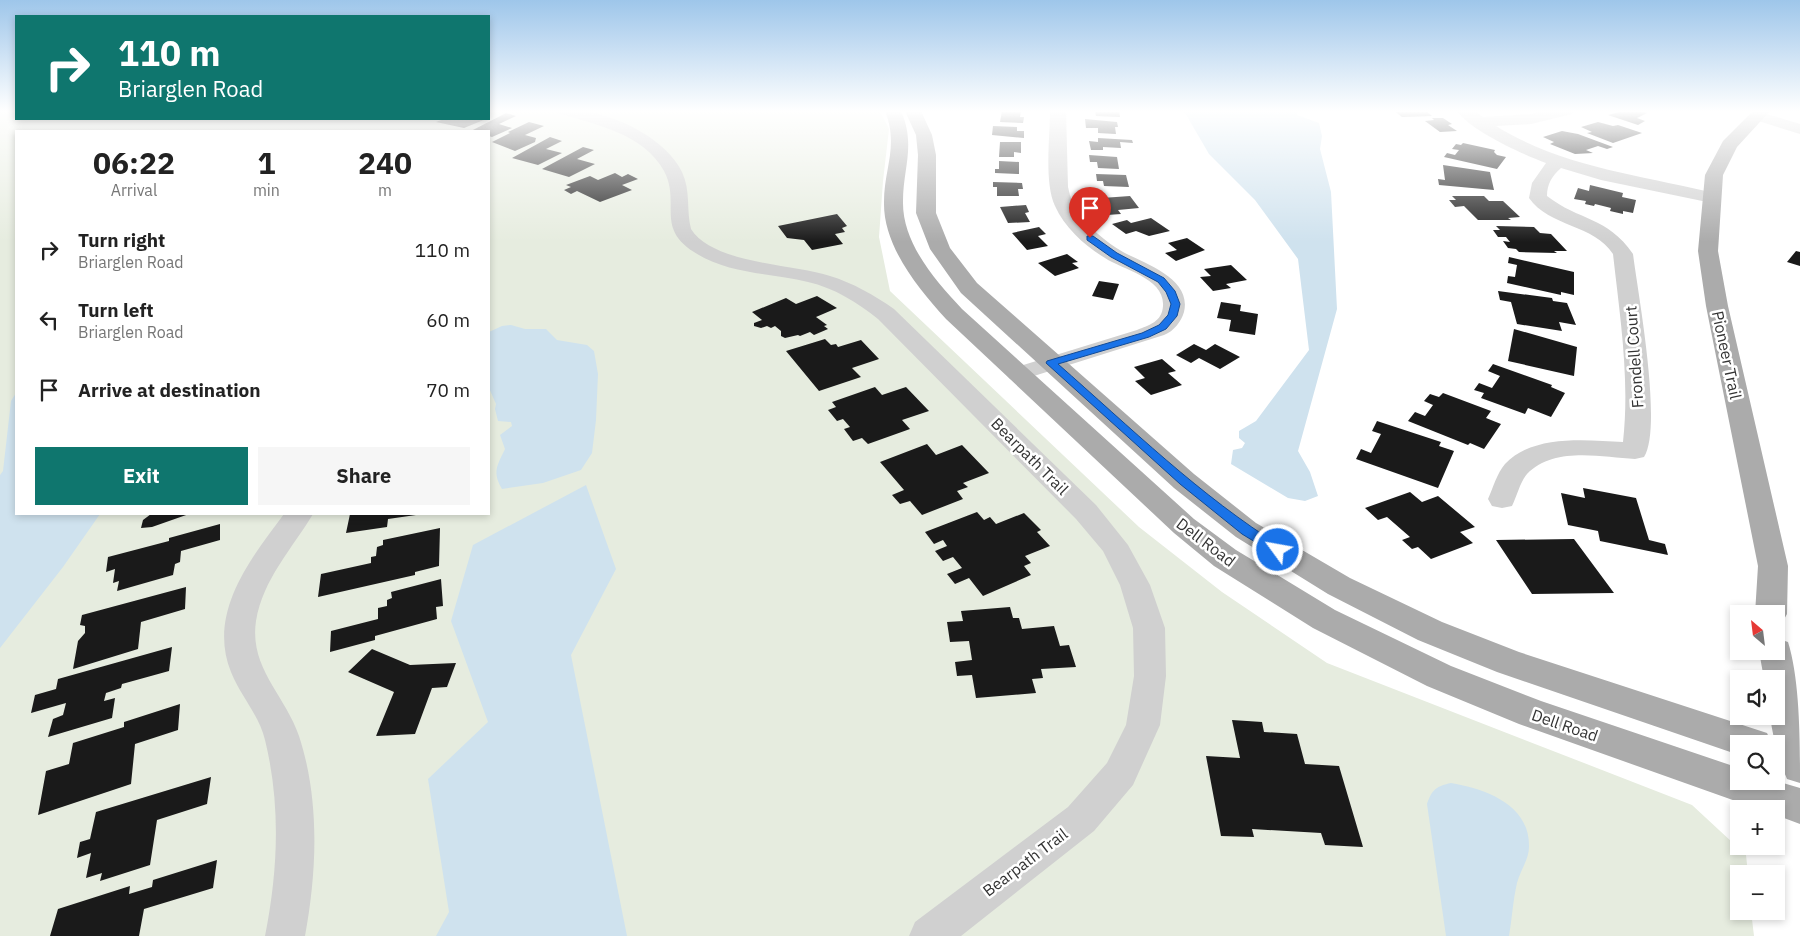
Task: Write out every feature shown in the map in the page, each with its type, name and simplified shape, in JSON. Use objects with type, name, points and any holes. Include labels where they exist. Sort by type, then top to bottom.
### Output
[{"type":"main road","name":"Dell Road","points":[[899,155],[892,203],[898,230],[910,255],[939,298],[1018,374],[1184,526],[1225,558],[1324,619],[1439,676],[1531,713],[1800,806]]},
{"type":"main road","name":"Dell Road","points":[[927,155],[926,213],[940,249],[969,288],[1050,363],[1184,481],[1246,530],[1339,586],[1430,631],[1509,662],[1730,736]]},
{"type":"main road","name":"Pioneer Trail","points":[[1724,155],[1714,175],[1708,251],[1717,307],[1773,566],[1772,605]]},
{"type":"main road","points":[[1777,660],[1794,759]]},
{"type":"street","name":"Bearpath Trail","points":[[660,155],[666,160],[674,175],[679,191],[678,223],[687,236],[702,248],[723,259],[749,266],[811,277],[840,286],[865,298],[886,314],[1086,512],[1114,545],[1136,585],[1149,628],[1150,676],[1143,725],[1120,774],[1081,819],[929,936]]},
{"type":"street","points":[[1018,374],[1145,335],[1162,327],[1173,316],[1175,304],[1170,291],[1161,280],[1114,255],[1090,238],[1074,221],[1063,204],[1060,188],[1059,155]]},
{"type":"street","points":[[1541,155],[1558,162],[1630,181],[1712,198]]},
{"type":"street","name":"Frondell Court","points":[[1502,499],[1515,470],[1538,454],[1573,447],[1635,451],[1639,410],[1638,375],[1623,254],[1620,246],[1611,238],[1554,210],[1538,198],[1537,192],[1546,171],[1558,162]]},
{"type":"street","points":[[285,936],[289,917],[297,844],[292,783],[280,730],[255,690],[243,662],[239,632],[243,602],[259,570],[298,515]]},
{"type":"shaded area","points":[[0,155],[15,155],[15,515],[490,515],[490,155],[886,155],[879,237],[890,291],[1139,527],[1222,592],[1327,663],[1692,805],[1730,840],[1730,855],[1746,855],[1747,865],[1730,865],[1730,920],[1752,920],[1754,936],[0,936]]},
{"type":"water","points":[[1210,155],[1321,155],[1331,192],[1337,309],[1298,451],[1310,472],[1318,496],[1305,501],[1288,498],[1231,464],[1233,450],[1242,448],[1245,443],[1239,438],[1239,431],[1256,421],[1309,350],[1298,259],[1255,200]]},
{"type":"water","points":[[511,325],[525,329],[546,329],[557,340],[587,345],[594,351],[598,374],[596,420],[592,453],[581,470],[543,483],[502,489],[496,473],[505,449],[500,435],[512,426],[511,422],[498,421],[495,409],[496,404],[490,390],[490,332],[502,326]]},
{"type":"water","points":[[15,395],[15,515],[99,515],[63,567],[0,648],[0,475],[3,471],[11,401]]},
{"type":"water","points":[[586,485],[616,569],[571,655],[627,936],[436,936],[449,912],[428,779],[488,722],[451,621],[473,545]]},
{"type":"water","points":[[1451,783],[1478,789],[1503,801],[1514,809],[1522,820],[1527,832],[1529,852],[1517,883],[1509,936],[1446,936],[1427,804],[1436,789]]},
{"type":"building","points":[[518,155],[559,155],[538,165],[512,158]]},
{"type":"building","points":[[569,155],[585,155],[577,159],[595,164],[569,177],[542,169]]},
{"type":"building","points":[[999,155],[1014,155],[1014,157],[999,157]]},
{"type":"building","points":[[1089,155],[1117,157],[1119,169],[1098,168],[1097,162],[1090,162]]},
{"type":"building","points":[[1446,155],[1497,155],[1506,157],[1497,169],[1444,157]]},
{"type":"building","points":[[999,161],[1019,162],[1019,174],[995,173],[995,169],[999,169]]},
{"type":"building","points":[[1443,165],[1490,172],[1494,190],[1439,185],[1438,179],[1445,180]]},
{"type":"building","points":[[615,173],[622,177],[628,174],[638,179],[622,185],[632,190],[600,202],[577,191],[571,194],[564,190],[571,187],[566,185],[590,176],[598,180]]},
{"type":"building","points":[[1096,174],[1126,175],[1129,187],[1104,186],[1103,181],[1097,181]]},
{"type":"building","points":[[993,182],[1022,183],[1023,189],[1018,189],[1019,196],[997,196],[997,187],[993,187]]},
{"type":"building","points":[[1590,185],[1623,193],[1622,197],[1636,200],[1633,213],[1623,211],[1623,214],[1610,211],[1611,208],[1595,204],[1594,206],[1585,204],[1586,201],[1574,199],[1578,188],[1589,191]]},
{"type":"building","points":[[1130,196],[1139,208],[1118,210],[1121,214],[1107,215],[1100,204],[1106,204],[1102,198]]},
{"type":"building","points":[[1452,196],[1484,196],[1489,201],[1503,201],[1520,217],[1508,218],[1511,220],[1478,220],[1464,206],[1455,207],[1449,200],[1456,200]]},
{"type":"building","points":[[1026,205],[1029,212],[1025,213],[1030,222],[1008,223],[1000,207]]},
{"type":"building","points":[[837,214],[847,226],[842,228],[845,232],[835,234],[843,244],[812,250],[804,240],[787,238],[778,226]]},
{"type":"building","points":[[1151,218],[1170,231],[1149,236],[1136,231],[1126,234],[1112,224],[1127,220],[1131,223]]},
{"type":"building","points":[[1496,226],[1534,227],[1540,233],[1551,234],[1567,251],[1554,251],[1557,253],[1519,252],[1516,249],[1508,248],[1503,241],[1510,242],[1506,237],[1498,237],[1493,230],[1500,230]]},
{"type":"building","points":[[1039,227],[1046,234],[1038,236],[1048,246],[1027,250],[1012,233]]},
{"type":"building","points":[[1187,238],[1205,250],[1176,261],[1165,253],[1177,250],[1168,243]]},
{"type":"building","points":[[1796,251],[1800,252],[1800,266],[1787,262]]},
{"type":"building","points":[[1067,254],[1078,262],[1072,263],[1079,268],[1055,276],[1038,263]]},
{"type":"building","points":[[1509,257],[1574,272],[1574,295],[1561,292],[1561,295],[1507,283],[1508,276],[1515,277],[1517,265],[1508,263]]},
{"type":"building","points":[[1231,265],[1247,280],[1226,284],[1231,288],[1213,291],[1200,277],[1211,276],[1204,269]]},
{"type":"building","points":[[1099,281],[1119,284],[1113,300],[1092,296]]},
{"type":"building","points":[[1498,291],[1552,298],[1553,301],[1567,303],[1576,325],[1559,322],[1562,331],[1517,324],[1511,302],[1500,300]]},
{"type":"building","points":[[817,296],[837,308],[816,317],[827,325],[824,326],[828,329],[814,335],[810,332],[800,336],[785,338],[781,336],[781,331],[775,326],[761,328],[754,326],[754,323],[762,320],[752,312],[786,298],[796,304]]},
{"type":"building","points":[[1221,302],[1241,305],[1240,311],[1258,314],[1255,335],[1229,331],[1231,320],[1217,318]]},
{"type":"building","points":[[1514,329],[1577,347],[1574,376],[1508,361]]},
{"type":"building","points":[[825,339],[831,345],[836,344],[838,347],[861,340],[879,359],[852,368],[861,377],[819,391],[786,351]]},
{"type":"building","points":[[1194,344],[1206,350],[1215,344],[1240,357],[1220,369],[1199,358],[1191,363],[1176,355]]},
{"type":"building","points":[[1162,359],[1176,371],[1168,373],[1182,385],[1151,395],[1135,381],[1145,378],[1134,367]]},
{"type":"building","points":[[1493,364],[1552,385],[1551,387],[1565,393],[1551,417],[1528,408],[1525,414],[1481,398],[1484,393],[1474,390],[1479,383],[1492,388],[1500,376],[1488,371]]},
{"type":"building","points":[[875,387],[882,395],[906,387],[929,411],[902,420],[910,429],[868,444],[862,438],[853,441],[844,429],[850,427],[843,419],[837,421],[828,410],[836,407],[832,402]]},
{"type":"building","points":[[1443,393],[1491,411],[1486,418],[1501,424],[1484,449],[1470,443],[1468,445],[1408,421],[1415,412],[1425,416],[1433,405],[1424,401],[1430,394],[1439,397]]},
{"type":"building","points":[[1377,421],[1441,442],[1439,446],[1454,451],[1438,488],[1356,459],[1361,449],[1371,453],[1381,434],[1372,431]]},
{"type":"building","points":[[927,444],[936,455],[962,445],[989,473],[963,483],[968,487],[957,491],[963,499],[922,515],[910,501],[900,504],[892,495],[904,490],[880,462]]},
{"type":"building","points":[[1583,488],[1636,498],[1649,540],[1665,544],[1668,555],[1600,541],[1598,531],[1568,525],[1561,493],[1585,498]]},
{"type":"building","points":[[1410,492],[1422,502],[1438,496],[1475,527],[1460,532],[1473,543],[1431,559],[1418,547],[1412,549],[1402,540],[1410,537],[1387,517],[1378,520],[1365,508]]},
{"type":"building","points":[[977,512],[984,520],[990,517],[996,524],[1024,513],[1041,530],[1037,532],[1050,546],[1025,556],[1031,563],[1024,566],[1031,575],[983,596],[969,578],[955,584],[947,574],[962,568],[953,557],[943,561],[935,551],[947,546],[943,540],[934,544],[925,532]]},
{"type":"building","points":[[150,515],[186,515],[152,527],[141,528],[143,520]]},
{"type":"building","points":[[350,515],[416,515],[388,519],[387,527],[346,533]]},
{"type":"building","points":[[220,524],[220,540],[181,551],[180,562],[175,564],[173,575],[117,591],[119,581],[113,583],[115,569],[106,572],[108,557],[169,541],[169,538]]},
{"type":"building","points":[[440,528],[439,566],[415,572],[415,575],[318,597],[321,574],[371,563],[371,557],[376,556],[377,547],[383,545],[383,540]]},
{"type":"building","points":[[1574,539],[1614,593],[1532,594],[1496,540]]},
{"type":"building","points":[[441,579],[443,606],[436,607],[437,619],[375,636],[375,640],[330,652],[331,631],[378,619],[378,608],[387,606],[387,600],[392,598],[391,592]]},
{"type":"building","points":[[186,587],[185,609],[141,622],[138,649],[73,669],[78,641],[85,633],[85,626],[80,625],[82,615]]},
{"type":"building","points":[[1010,607],[1013,618],[1019,618],[1022,629],[1054,626],[1060,646],[1069,645],[1076,667],[1041,669],[1043,678],[1032,679],[1036,693],[976,698],[972,675],[957,676],[955,662],[972,660],[969,641],[950,642],[947,622],[963,621],[961,611]]},
{"type":"building","points":[[172,647],[169,671],[122,684],[121,688],[106,693],[104,701],[115,698],[112,718],[48,737],[53,719],[63,715],[66,703],[31,713],[35,695],[56,689],[58,679]]},
{"type":"building","points":[[372,649],[410,665],[456,663],[447,687],[432,688],[415,734],[376,736],[394,692],[348,672]]},
{"type":"building","points":[[180,704],[178,730],[135,744],[131,784],[38,815],[46,771],[69,764],[73,743],[124,727],[124,722]]},
{"type":"building","points":[[1232,720],[1262,722],[1264,732],[1297,734],[1305,764],[1339,766],[1363,847],[1325,845],[1321,833],[1252,829],[1254,837],[1221,836],[1206,756],[1240,758]]},
{"type":"building","points":[[211,777],[207,804],[157,820],[150,865],[100,881],[102,873],[86,878],[91,853],[77,858],[80,842],[90,839],[96,812]]},
{"type":"building","points":[[217,860],[213,888],[144,909],[139,936],[50,936],[58,909],[130,886],[129,894],[152,887],[153,880]]},
{"type":"route","points":[[1090,238],[1114,255],[1161,280],[1170,291],[1175,304],[1173,316],[1162,327],[1145,335],[1050,363],[1184,481],[1246,530],[1278,550]]}]
